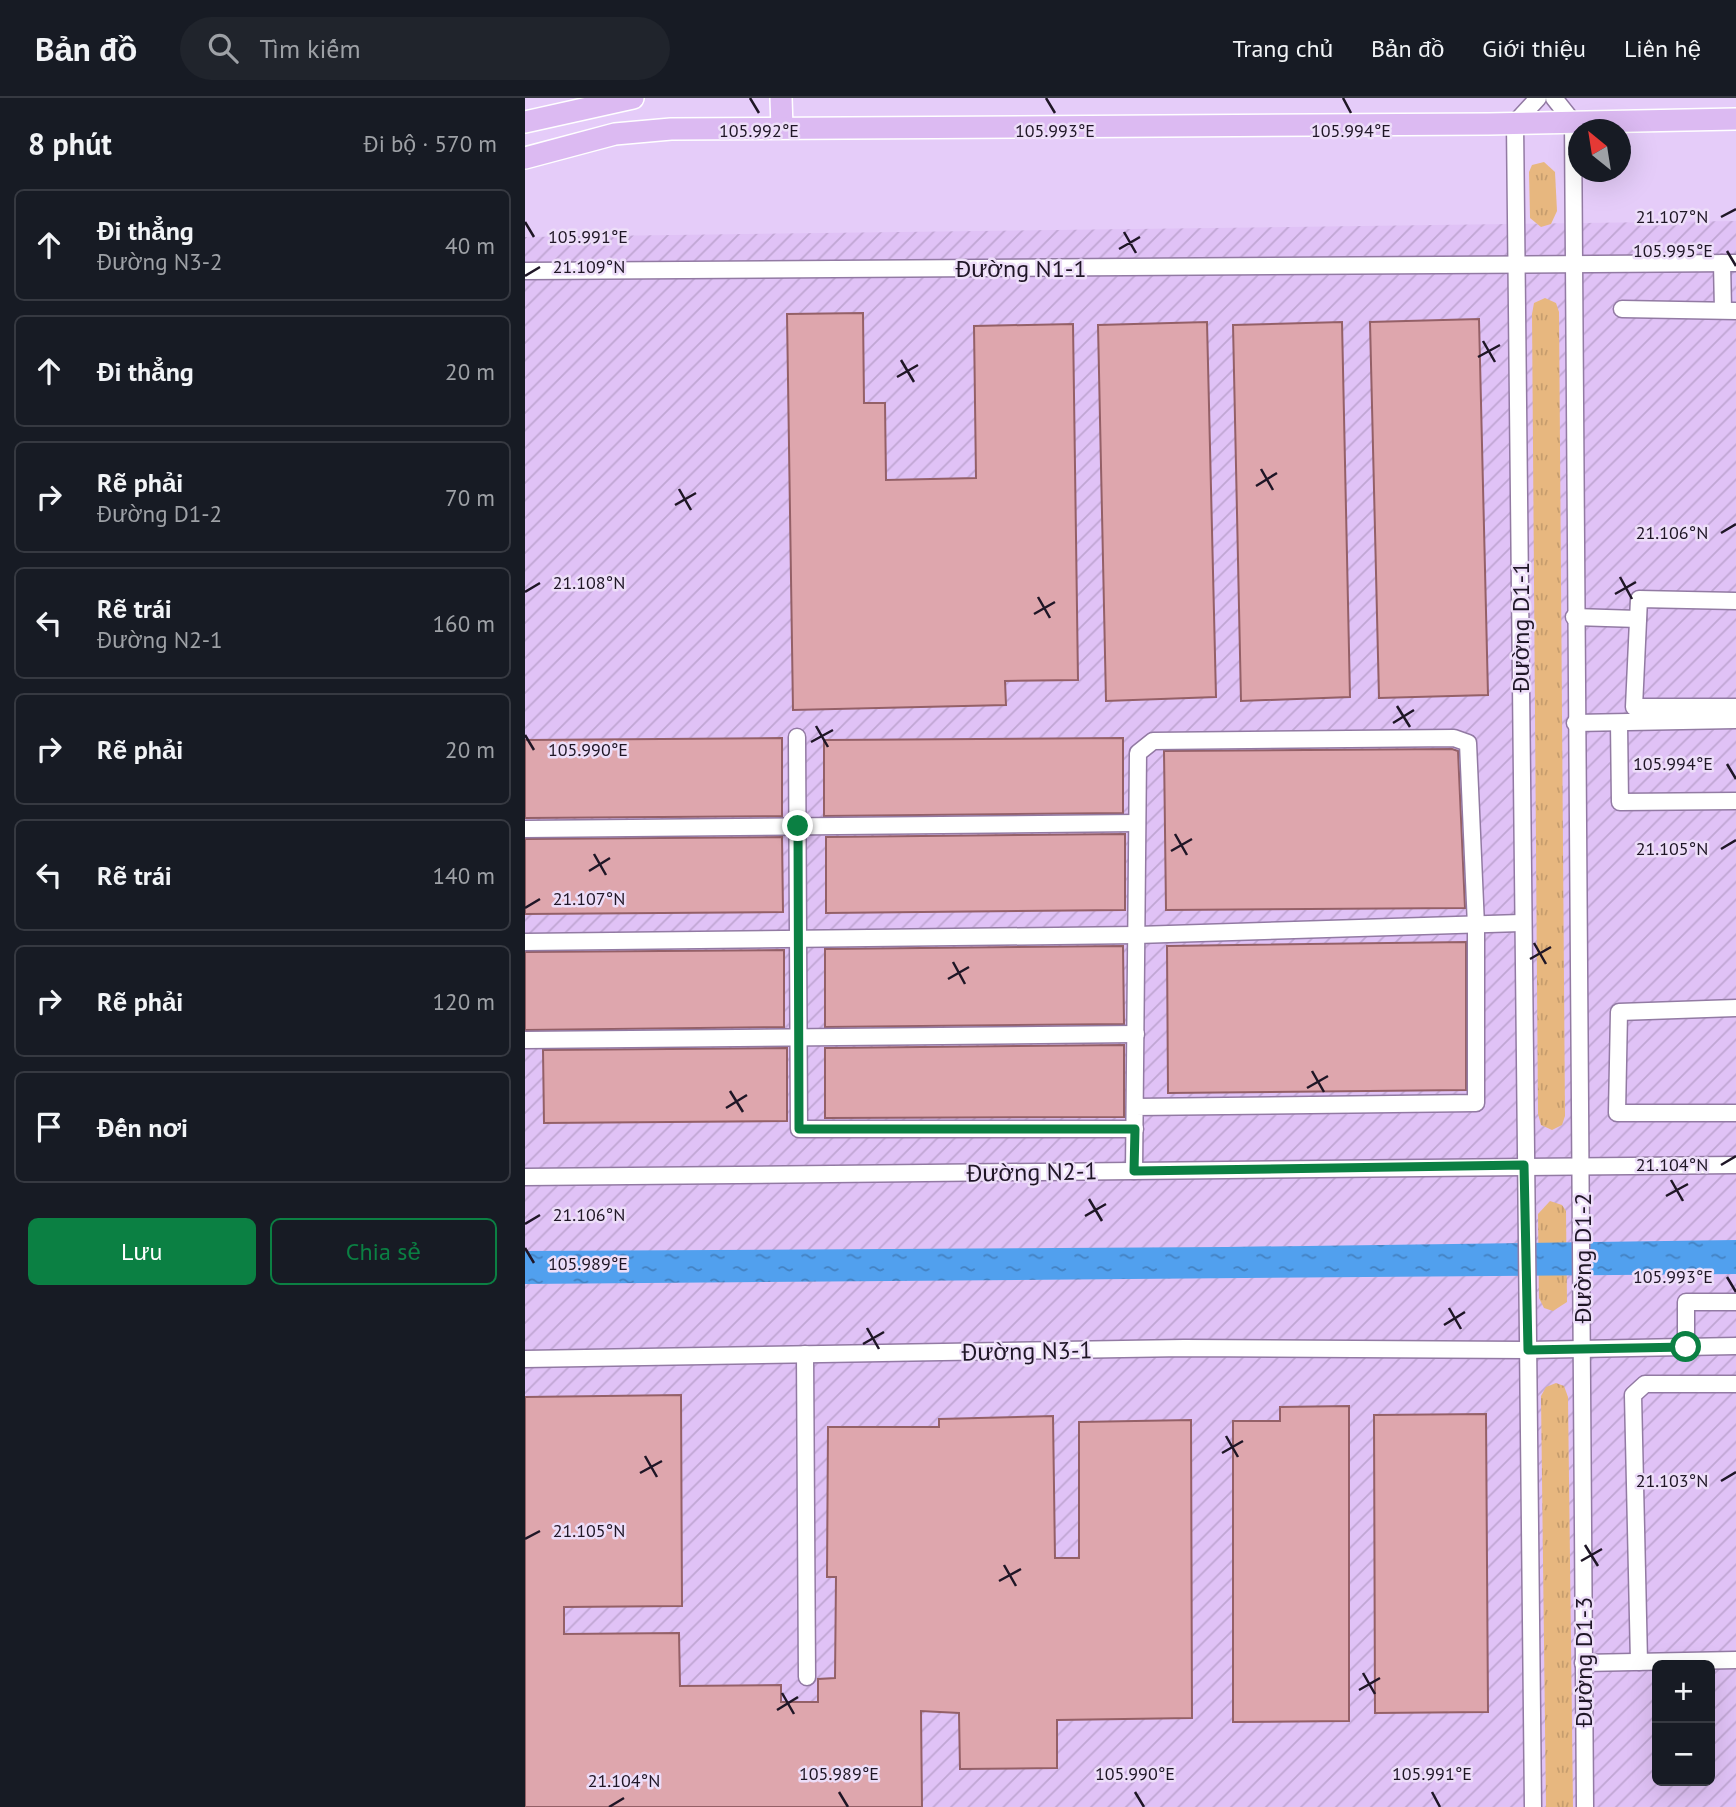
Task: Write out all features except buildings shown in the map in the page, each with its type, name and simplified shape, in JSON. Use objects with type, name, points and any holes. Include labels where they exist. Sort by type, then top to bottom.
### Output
[{"type":"main road","points":[[525,122],[601,101],[633,98]]},
{"type":"main road","points":[[781,98],[782,128]]},
{"type":"main road","points":[[601,101],[604,136]]},
{"type":"main road","points":[[1631,121],[1736,119]]},
{"type":"main road","points":[[525,158],[604,136],[671,129],[1568,122]]},
{"type":"street","points":[[1515,123],[1538,98]]},
{"type":"street","points":[[1554,98],[1571,119]]},
{"type":"street","name":"Đường D1-1","points":[[1515,123],[1524,1165]]},
{"type":"street","points":[[1573,182],[1575,723],[1582,1166]]},
{"type":"street","points":[[1622,309],[1730,310],[1729,263]]},
{"type":"street","name":"Đường N1-1","points":[[525,271],[1729,263]]},
{"type":"street","points":[[1736,601],[1639,599],[1634,708],[1736,707]]},
{"type":"street","points":[[1574,617],[1638,620]]},
{"type":"street","points":[[1575,723],[1736,720]]},
{"type":"street","points":[[1619,723],[1620,802],[1736,801]]},
{"type":"street","points":[[797,737],[799,1129],[1135,1129]]},
{"type":"street","points":[[1134,1171],[1138,754],[1153,741],[1464,739],[1471,749],[1476,926],[1476,1103],[1135,1107]]},
{"type":"street","points":[[525,829],[1137,823]]},
{"type":"street","points":[[525,942],[800,936],[1137,935],[1521,923]]},
{"type":"street","points":[[1736,1008],[1619,1012],[1617,1113],[1736,1113]]},
{"type":"street","points":[[525,1040],[1136,1034]]},
{"type":"street","points":[[1524,1165],[1528,1350]]},
{"type":"street","name":"Đường N2-1","points":[[525,1177],[1524,1165],[1736,1165]]},
{"type":"street","name":"Đường D1-2","points":[[1582,1166],[1582,1349]]},
{"type":"street","points":[[1686,1347],[1686,1302],[1736,1302]]},
{"type":"street","name":"Đường N3-1","points":[[525,1359],[1184,1348],[1528,1350],[1736,1346]]},
{"type":"street","name":"Đường D1-3","points":[[1582,1349],[1585,1807]]},
{"type":"street","name":"Đường D1-3","points":[[1528,1350],[1533,1807]]},
{"type":"street","points":[[805,1354],[807,1677]]},
{"type":"street","points":[[1639,1662],[1633,1395],[1645,1384],[1736,1384]]},
{"type":"street","points":[[1583,1663],[1736,1660]]},
{"type":"shaded area","points":[[1736,221],[1736,1807],[525,1807],[525,237]]},
{"type":"green space","points":[[1544,162],[1555,172],[1557,211],[1551,224],[1541,227],[1530,218],[1529,172],[1532,165]]},
{"type":"green space","points":[[1545,298],[1556,303],[1559,312],[1565,1116],[1562,1125],[1552,1130],[1541,1125],[1538,1114],[1532,314],[1534,303]]},
{"type":"green space","points":[[1550,1201],[1562,1205],[1566,1211],[1567,1302],[1553,1311],[1544,1308],[1539,1298],[1538,1214]]},
{"type":"green space","points":[[1556,1383],[1564,1386],[1568,1397],[1573,1807],[1546,1807],[1541,1396],[1546,1387]]},
{"type":"water","points":[[1736,1240],[1736,1274],[525,1284],[525,1251],[1226,1247]]},
{"type":"route","points":[[798,826],[799,1129],[1135,1129],[1134,1171],[1524,1165],[1528,1350],[1686,1347]]}]
